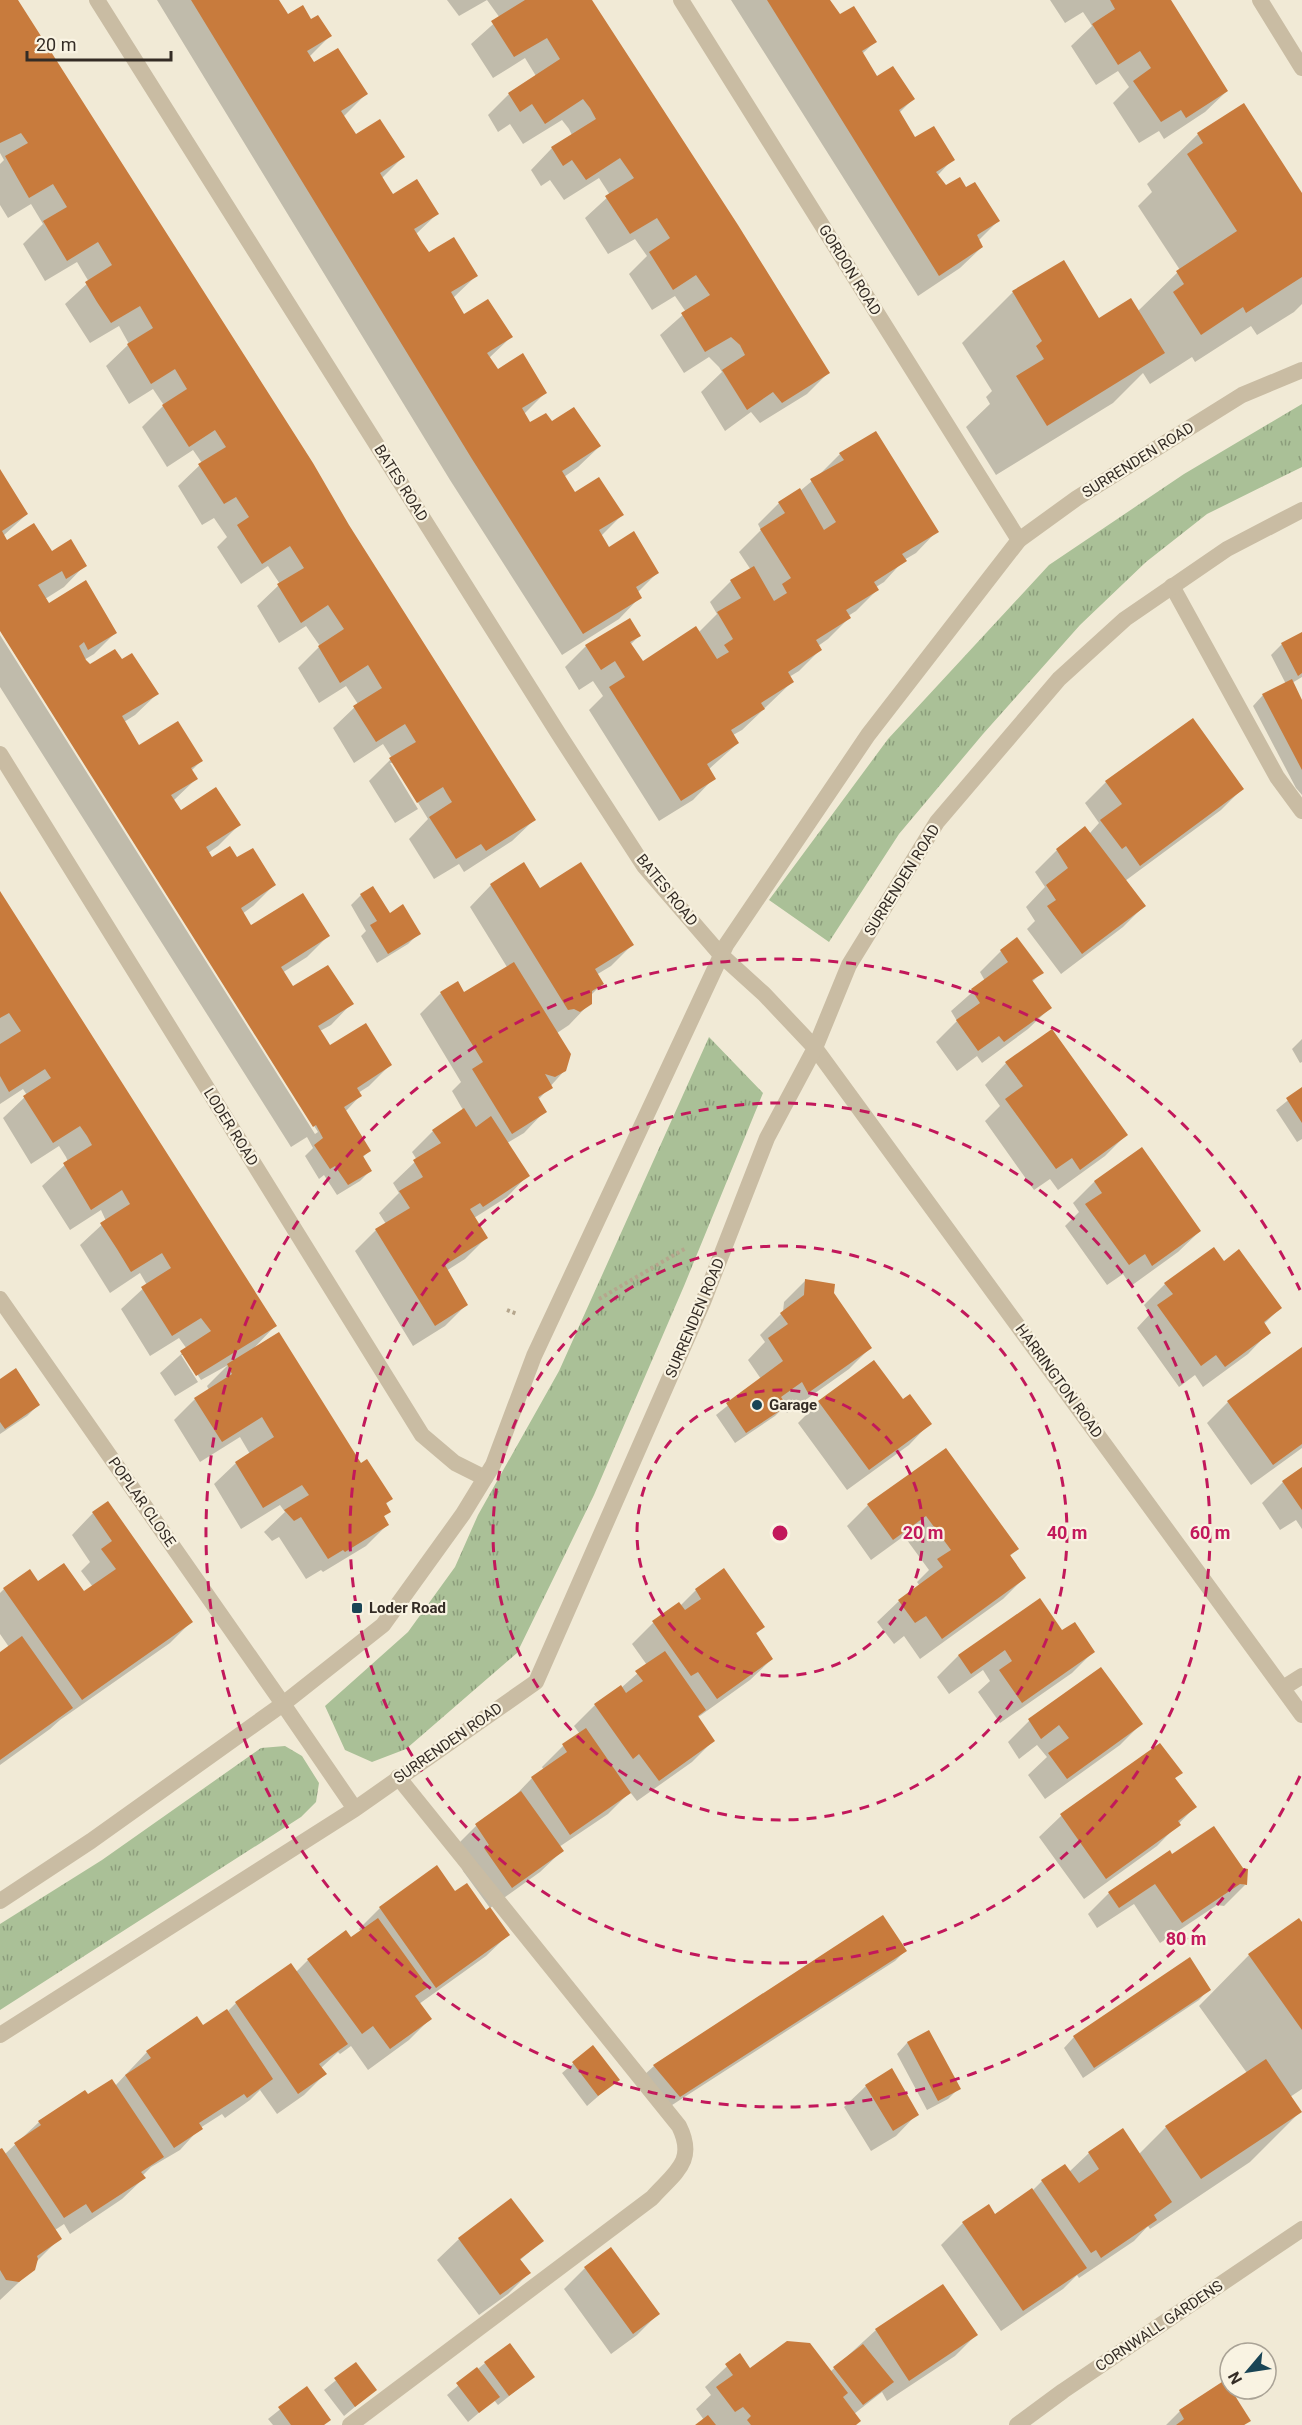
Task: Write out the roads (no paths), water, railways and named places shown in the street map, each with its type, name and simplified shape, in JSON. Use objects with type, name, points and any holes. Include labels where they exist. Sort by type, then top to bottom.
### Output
[{"type":"street","name":"BATES ROAD","points":[[97,0],[644,866],[721,955],[764,994],[815,1048]]},
{"type":"street","name":"GORDON ROAD","points":[[681,0],[1018,540]]},
{"type":"street","points":[[1260,0],[1302,68]]},
{"type":"street","name":"SURRENDEN ROAD","points":[[0,1901],[91,1840],[283,1704],[383,1625],[463,1514],[493,1466],[548,1327],[726,945],[868,735],[1018,540],[1077,498],[1242,395],[1302,370]]},
{"type":"street","name":"SURRENDEN ROAD","points":[[0,2035],[355,1809],[536,1682],[703,1302],[766,1138],[815,1048],[849,965],[938,822],[1059,679],[1125,619],[1227,549],[1302,510]]},
{"type":"street","points":[[1172,586],[1277,777],[1302,811]]},
{"type":"street","name":"LODER ROAD","points":[[0,754],[422,1435],[455,1463],[485,1478]]},
{"type":"street","name":"HARRINGTON ROAD","points":[[815,1048],[1302,1715]]},
{"type":"street","name":"POPLAR CLOSE","points":[[0,1299],[355,1809]]},
{"type":"street","points":[[1283,1688],[1302,1676]]},
{"type":"street","points":[[350,2425],[652,2198],[685,2162],[687,2141],[680,2126],[398,1777]]},
{"type":"street","name":"CORNWALL GARDENS","points":[[1017,2425],[1063,2391],[1302,2229]]},
{"type":"place","name":"Garage","points":[[757,1405]]},
{"type":"place","name":"Loder Road","points":[[357,1608]]}]
